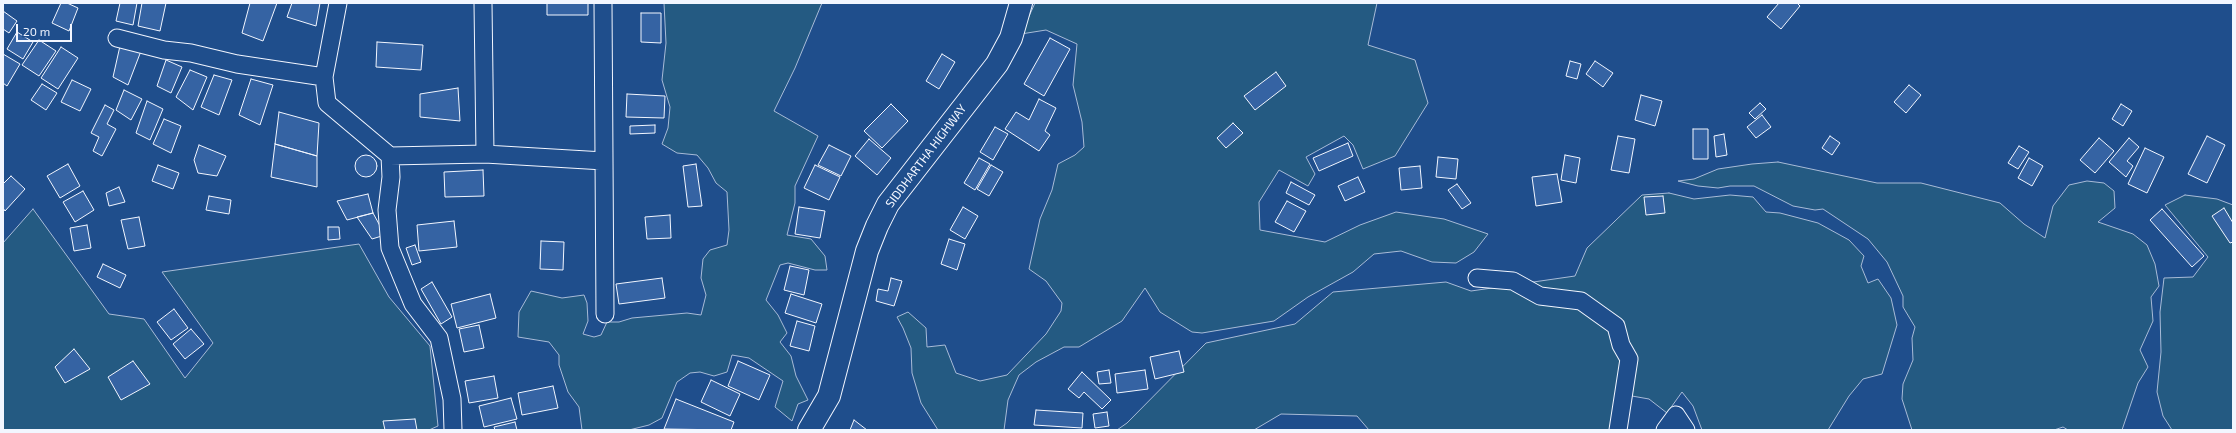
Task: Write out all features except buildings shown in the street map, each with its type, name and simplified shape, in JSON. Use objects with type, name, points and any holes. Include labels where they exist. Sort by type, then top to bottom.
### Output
[{"type":"highway","name":"SIDDHARTHA HIGHWAY","points":[[809,430],[829,396],[867,251],[888,204],[998,64],[1011,38],[1021,3]]},
{"type":"street","points":[[338,3],[324,77],[327,103],[390,156],[485,154],[604,161]]},
{"type":"street","points":[[483,3],[485,154]]},
{"type":"street","points":[[603,3],[605,314]]},
{"type":"street","points":[[117,38],[164,50],[191,53],[236,64],[324,77]]},
{"type":"street","points":[[390,156],[387,210],[390,248],[413,304],[439,338],[452,399],[453,430]]},
{"type":"street","points":[[1478,278],[1512,281],[1540,296],[1581,301],[1616,326],[1622,345],[1629,359],[1618,430]]},
{"type":"street","points":[[1665,430],[1676,415],[1686,430]]},
{"type":"shaded area","points":[[664,3],[822,3],[795,68],[774,111],[818,136],[795,186],[795,203],[787,235],[811,239],[825,256],[827,270],[815,270],[788,263],[780,265],[766,300],[778,315],[787,333],[780,342],[791,356],[796,376],[808,400],[798,404],[792,421],[775,407],[783,381],[749,358],[732,355],[727,372],[714,376],[700,372],[690,373],[677,382],[662,418],[649,425],[629,430],[582,430],[579,407],[568,392],[559,365],[559,355],[549,342],[518,337],[519,312],[531,291],[562,298],[584,295],[587,303],[588,321],[583,334],[594,337],[601,335],[607,322],[619,322],[632,318],[687,313],[701,315],[706,295],[701,278],[703,259],[710,250],[727,245],[729,230],[727,192],[716,183],[708,168],[697,155],[677,153],[662,144],[668,128],[670,107],[662,80],[666,43]]},
{"type":"shaded area","points":[[1035,3],[1377,3],[1368,45],[1415,60],[1428,103],[1395,156],[1363,169],[1353,145],[1344,136],[1306,157],[1315,174],[1308,186],[1279,170],[1259,202],[1260,230],[1325,242],[1360,225],[1396,212],[1444,219],[1488,234],[1474,252],[1456,263],[1432,262],[1401,251],[1374,254],[1353,272],[1308,297],[1274,321],[1202,333],[1192,332],[1160,312],[1145,288],[1122,321],[1079,347],[1064,347],[1036,362],[1019,375],[1008,400],[1004,430],[938,430],[921,403],[912,373],[911,348],[897,317],[908,312],[926,328],[927,347],[945,345],[956,373],[980,381],[1007,375],[1046,334],[1061,311],[1062,303],[1046,281],[1029,269],[1040,219],[1052,190],[1058,164],[1075,155],[1084,147],[1082,122],[1073,85],[1077,44],[1046,30],[1021,34]]},
{"type":"shaded area","points":[[1778,162],[1877,183],[1921,183],[2000,203],[2024,224],[2045,238],[2053,206],[2069,185],[2087,181],[2104,183],[2114,191],[2115,208],[2098,222],[2133,234],[2147,245],[2155,264],[2159,286],[2151,297],[2153,321],[2140,350],[2148,367],[2138,383],[2122,430],[2068,430],[2063,427],[2054,430],[1912,430],[1902,399],[1903,384],[1913,360],[1912,338],[1915,327],[1903,307],[1903,296],[1887,262],[1868,239],[1823,209],[1815,210],[1793,206],[1754,186],[1730,186],[1718,188],[1698,186],[1678,181],[1694,179],[1718,169]]},
{"type":"shaded area","points":[[1669,193],[1694,199],[1730,195],[1753,197],[1766,212],[1780,213],[1818,223],[1849,240],[1864,256],[1861,266],[1868,283],[1878,279],[1891,298],[1897,325],[1882,374],[1863,379],[1849,396],[1828,430],[1702,430],[1693,406],[1682,392],[1667,413],[1649,399],[1615,393],[1614,430],[1369,430],[1357,416],[1281,414],[1254,430],[1117,430],[1127,423],[1206,343],[1295,324],[1333,292],[1446,282],[1471,291],[1575,276],[1587,248],[1642,195]]},
{"type":"shaded area","points":[[2185,195],[2217,199],[2233,205],[2233,430],[2172,430],[2163,416],[2157,392],[2161,352],[2160,312],[2164,278],[2193,277],[2208,257],[2165,205]]},
{"type":"shaded area","points":[[33,209],[109,314],[144,319],[185,378],[213,343],[162,272],[359,244],[389,297],[430,346],[438,426],[429,430],[3,430],[3,243]]}]
